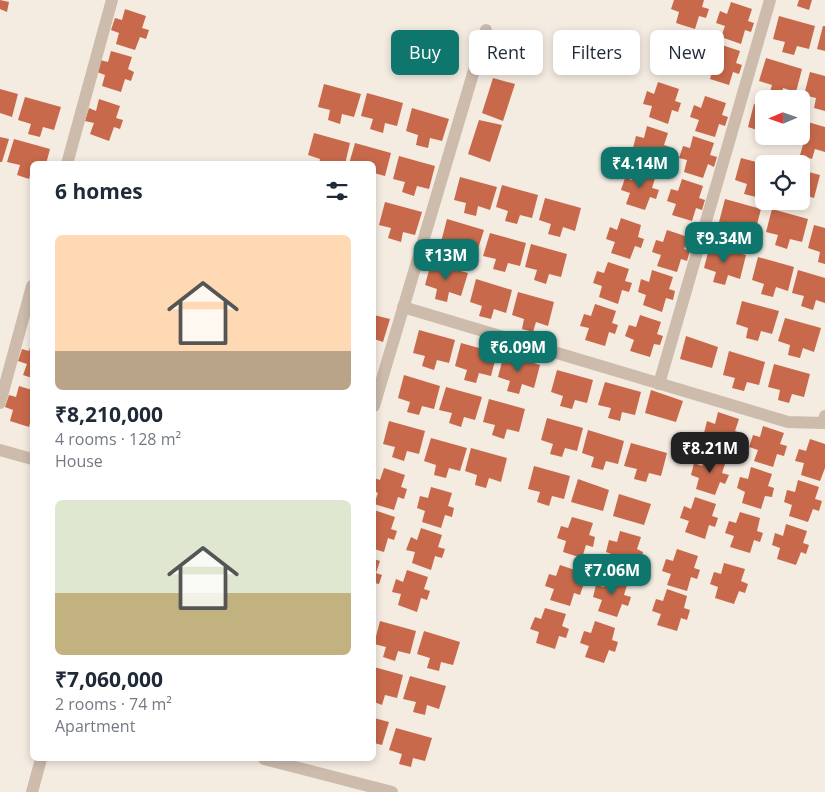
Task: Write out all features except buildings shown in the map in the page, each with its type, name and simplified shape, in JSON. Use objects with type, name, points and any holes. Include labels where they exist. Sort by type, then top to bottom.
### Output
[{"type":"street","points":[[67,161],[112,0]]},
{"type":"street","points":[[659,384],[770,0]]},
{"type":"street","points":[[376,399],[473,75]]},
{"type":"street","points":[[0,403],[30,293]]},
{"type":"street","points":[[403,307],[788,422],[823,424],[825,416]]},
{"type":"street","points":[[0,450],[30,458]]},
{"type":"street","points":[[32,792],[41,761]]},
{"type":"street","points":[[273,761],[345,786],[392,792]]}]
